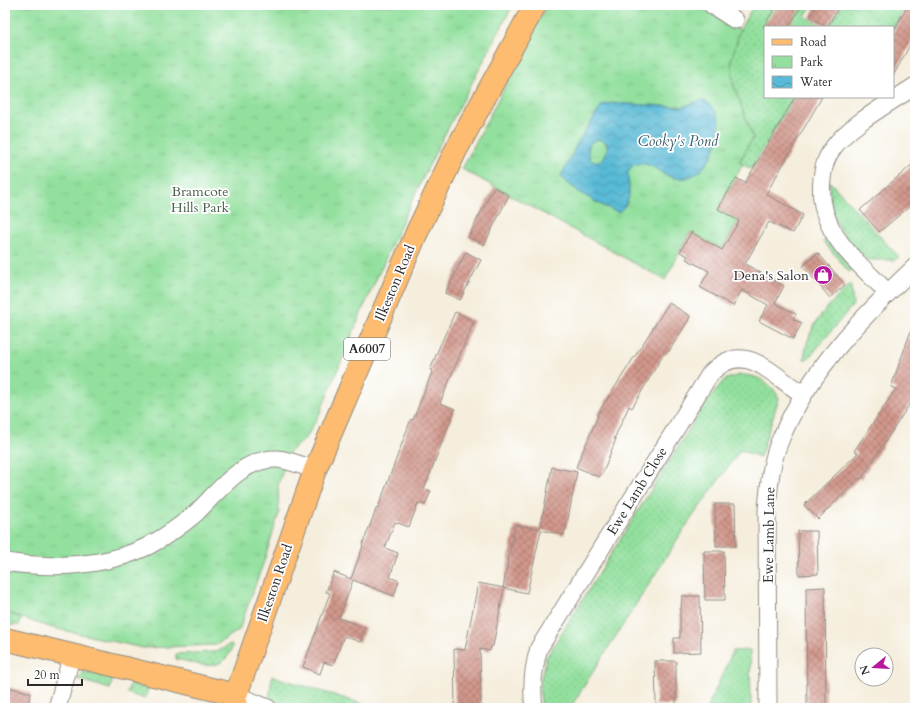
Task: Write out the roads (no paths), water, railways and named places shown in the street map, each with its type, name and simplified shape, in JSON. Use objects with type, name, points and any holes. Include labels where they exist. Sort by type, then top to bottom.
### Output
[{"type":"main road","name":"Ilkeston Road","points":[[236,702],[315,470],[417,232],[451,159],[534,5]]},
{"type":"main road","points":[[5,639],[72,655],[236,702]]},
{"type":"street","points":[[712,5],[735,20]]},
{"type":"street","points":[[888,293],[841,244],[829,226],[822,203],[824,168],[832,148],[850,130],[915,86]]},
{"type":"street","name":"Ewe Lamb Lane","points":[[768,708],[767,510],[769,486],[775,455],[781,436],[803,394],[839,346],[888,293],[915,267]]},
{"type":"street","name":"Ewe Lamb Close","points":[[534,708],[532,694],[533,669],[539,648],[710,374],[726,362],[743,359],[754,361],[771,371],[803,394]]},
{"type":"street","points":[[5,562],[69,564],[99,561],[122,556],[150,545],[169,532],[195,513],[216,492],[246,466],[257,462],[277,459],[315,470]]},
{"type":"street","points":[[57,708],[72,655]]},
{"type":"street","points":[[236,702],[268,708]]},
{"type":"water","name":"Cooky's Pond","points":[[702,100],[714,109],[719,119],[719,132],[714,152],[709,161],[694,175],[685,178],[675,178],[646,164],[633,165],[628,171],[629,193],[627,203],[619,212],[588,197],[572,187],[561,176],[579,140],[602,105],[612,103],[682,107]],"holes":[[[598,139],[607,143],[607,152],[600,161],[591,161],[588,151],[590,143]]]},
{"type":"place","name":"Dena's Salon","points":[[823,275]]},
{"type":"park label","name":"Bramcote Hills Park","points":[[200,200]]}]
